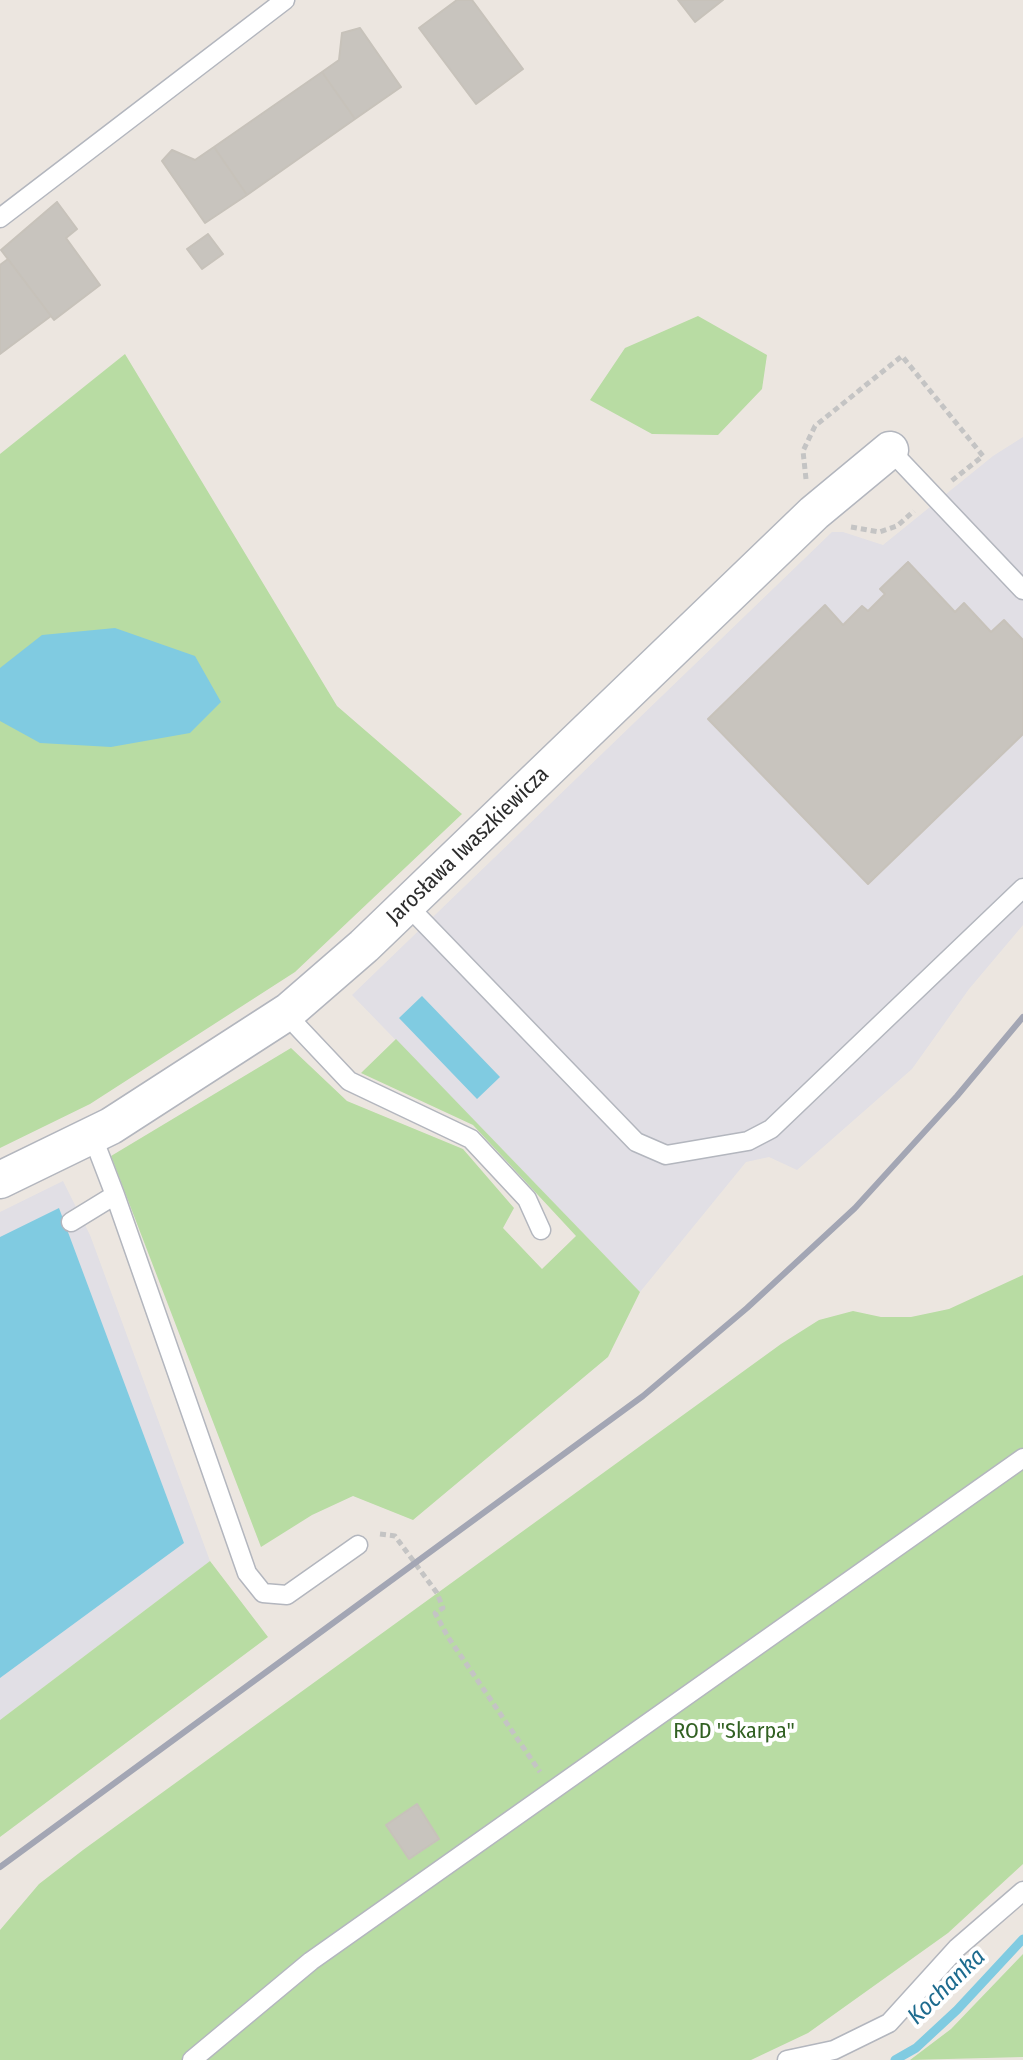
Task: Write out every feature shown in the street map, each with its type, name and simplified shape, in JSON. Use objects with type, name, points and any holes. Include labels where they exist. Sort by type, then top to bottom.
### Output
[{"type":"street","name":"Jarosława Iwaszkiewicza","points":[[0,1180],[92,1135],[289,1011],[407,905],[814,513],[890,450]]},
{"type":"lane","points":[[0,218],[285,0]]},
{"type":"lane","points":[[890,450],[1022,587]]},
{"type":"lane","points":[[407,905],[636,1142],[666,1155],[748,1141],[771,1129],[1023,888]]},
{"type":"lane","points":[[289,1011],[298,1027],[349,1081],[471,1139],[527,1199],[541,1230]]},
{"type":"lane","points":[[92,1135],[247,1573],[263,1593],[287,1595],[358,1545]]},
{"type":"lane","points":[[71,1222],[115,1195]]},
{"type":"lane","points":[[192,2060],[311,1961],[1023,1458]]},
{"type":"lane","points":[[787,2060],[834,2050],[889,2023],[957,1948],[1023,1891]]},
{"type":"path","points":[[358,1545],[376,1534],[395,1536],[437,1593],[443,1608],[435,1613],[448,1637],[552,1790]]},
{"type":"shaded area","points":[[1023,437],[1023,925],[969,989],[912,1069],[797,1170],[769,1157],[746,1162],[640,1292],[352,995],[832,532],[843,532],[883,545],[993,456]]},
{"type":"shaded area","points":[[63,1181],[90,1235],[210,1561],[0,1720],[0,1212]]},
{"type":"green space","points":[[698,316],[767,355],[762,389],[718,435],[652,434],[590,400],[625,348]]},
{"type":"green space","points":[[125,354],[337,706],[462,814],[295,972],[90,1104],[0,1148],[0,454]]},
{"type":"green space","points":[[396,1039],[640,1292],[608,1357],[413,1520],[353,1496],[312,1515],[261,1547],[111,1156],[291,1048],[347,1101],[463,1149],[514,1208],[503,1228],[542,1269],[576,1236],[473,1125],[361,1073]]},
{"type":"green space","name":"ROD \"Skarpa\"","points":[[1023,1275],[1023,1864],[948,1933],[808,2033],[751,2060],[0,2060],[0,1930],[39,1884],[83,1850],[781,1344],[819,1320],[853,1311],[881,1317],[911,1317],[949,1309]]},
{"type":"green space","points":[[210,1561],[268,1637],[0,1837],[0,1720]]},
{"type":"green space","points":[[1023,1954],[1023,2057],[910,2060],[951,2029]]},
{"type":"water","points":[[115,628],[195,656],[221,702],[190,733],[111,747],[40,743],[0,721],[0,668],[42,635]]},
{"type":"water","points":[[422,996],[500,1077],[477,1099],[399,1018]]},
{"type":"water","points":[[59,1208],[184,1543],[0,1678],[0,1237]]},
{"type":"building","points":[[457,0],[472,0],[523,69],[476,104],[419,28]]},
{"type":"building","points":[[678,0],[723,0],[695,22]]},
{"type":"building","points":[[360,28],[401,87],[355,119],[322,72],[339,60],[342,33]]},
{"type":"building","points":[[322,72],[355,119],[247,195],[214,147]]},
{"type":"building","points":[[214,147],[247,195],[205,223],[162,161],[172,150],[195,160]]},
{"type":"building","points":[[57,202],[77,229],[66,238],[100,285],[54,320],[1,250]]},
{"type":"building","points":[[208,234],[223,254],[202,269],[187,249]]},
{"type":"building","points":[[8,259],[51,316],[0,354],[0,265]]},
{"type":"building","points":[[908,562],[955,612],[964,603],[991,632],[1004,620],[1023,640],[1023,734],[868,884],[708,719],[825,605],[843,625],[862,606],[868,611],[885,594],[880,589]]},
{"type":"building","points":[[417,1804],[439,1839],[409,1859],[386,1825]]},
{"type":"waterway","name":"Kochanka","points":[[895,2060],[916,2048],[957,2010],[1023,1939]]},
{"type":"railway","points":[[0,1867],[643,1396],[747,1308],[855,1208],[957,1096],[1023,1017]]}]
